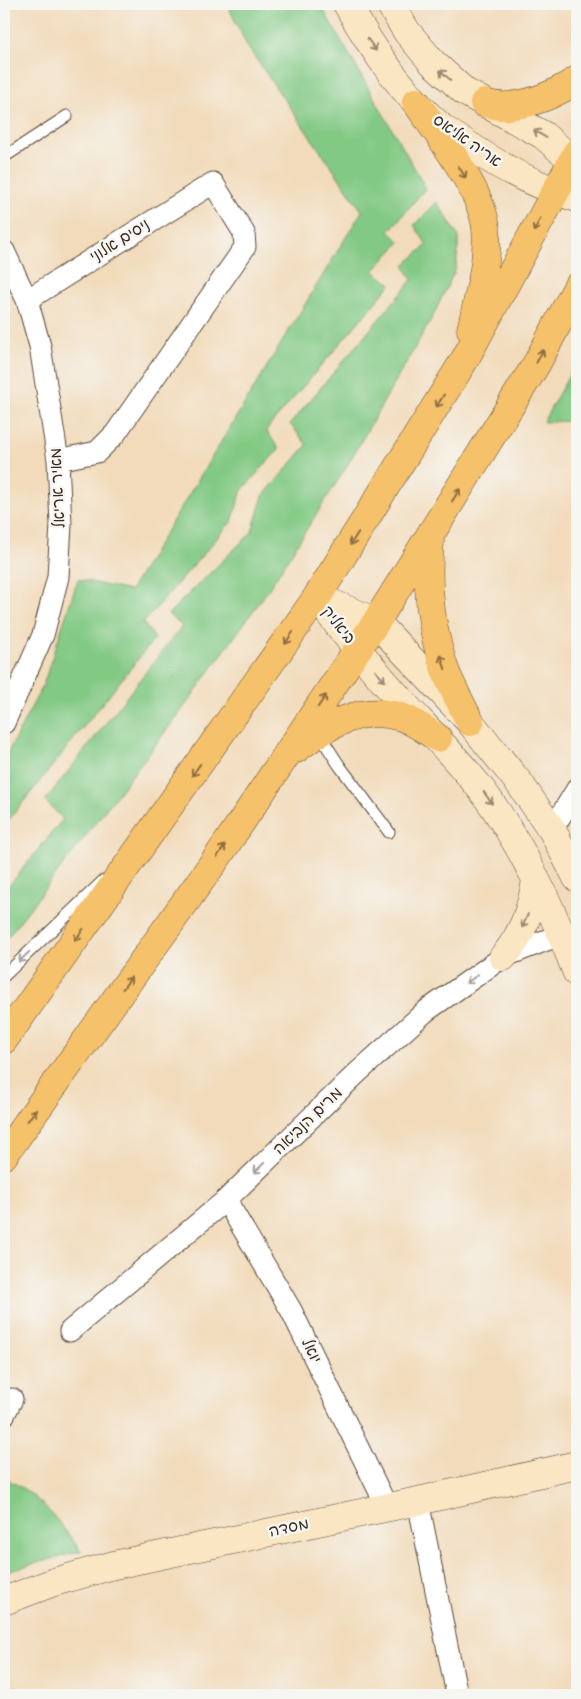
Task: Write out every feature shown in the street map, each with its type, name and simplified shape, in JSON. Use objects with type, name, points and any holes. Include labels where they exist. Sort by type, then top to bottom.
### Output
[{"type":"highway","points":[[484,103],[506,107],[521,104],[560,90],[577,80]]},
{"type":"highway","points":[[416,102],[464,174],[482,210],[486,228],[486,256],[465,359]]},
{"type":"highway","points":[[4,1040],[317,597],[566,195],[576,159]]},
{"type":"highway","points":[[4,1155],[219,854],[376,622],[537,363],[577,287]]},
{"type":"highway","points":[[430,536],[427,589],[436,639],[446,672],[470,722]]},
{"type":"highway","points":[[283,759],[318,733],[346,717],[384,712],[402,717],[438,738]]},
{"type":"street","name":"אריה אליאס","points":[[347,4],[363,33],[388,67],[416,102],[443,128],[517,176],[566,195]]},
{"type":"street","points":[[390,4],[408,32],[432,62],[464,92],[543,135],[576,159]]},
{"type":"street","name":"ניסים אלוני","points":[[27,300],[213,183],[244,232],[245,246],[115,434],[97,452],[58,460]]},
{"type":"street","name":"מאיר אריאל","points":[[4,251],[27,300],[40,346],[58,460],[61,524],[58,577],[43,634],[4,723]]},
{"type":"street","name":"ביאליק","points":[[317,597],[376,622],[470,722],[520,784],[552,830],[577,878]]},
{"type":"street","name":"ביאליק","points":[[317,597],[356,649],[403,703],[438,738],[483,792],[504,821],[536,881],[572,935],[577,973]]},
{"type":"street","points":[[552,830],[577,789]]},
{"type":"street","points":[[503,957],[514,946],[528,916],[536,881]]},
{"type":"street","name":"מרים הנביאה","points":[[70,1332],[226,1200],[355,1075],[426,1011],[503,957],[572,935]]},
{"type":"street","name":"יואל","points":[[226,1200],[291,1310],[387,1507]]},
{"type":"street","name":"מסדה","points":[[4,1601],[54,1582],[114,1565],[418,1501],[577,1465]]},
{"type":"street","points":[[418,1501],[458,1695]]},
{"type":"lane","points":[[4,157],[67,116]]},
{"type":"lane","points":[[318,733],[339,765],[390,832]]},
{"type":"lane","points":[[4,976],[147,838]]},
{"type":"green space","points":[[227,4],[320,4],[426,188],[389,231],[400,242],[373,271],[391,284],[266,430],[279,449],[242,490],[232,521],[143,623],[155,638],[4,826],[4,760],[43,685],[78,579],[130,591],[362,211],[247,46]]},
{"type":"green space","points":[[437,202],[459,237],[456,268],[433,316],[344,471],[266,593],[179,714],[4,942],[4,892],[63,819],[45,801],[182,626],[168,614],[252,532],[263,496],[307,445],[290,424],[412,280],[404,265],[427,245],[414,225]]},
{"type":"green space","points":[[577,361],[577,421],[543,422]]},
{"type":"green space","points":[[4,1478],[17,1484],[38,1500],[56,1518],[81,1551],[11,1570],[4,1574]]}]
